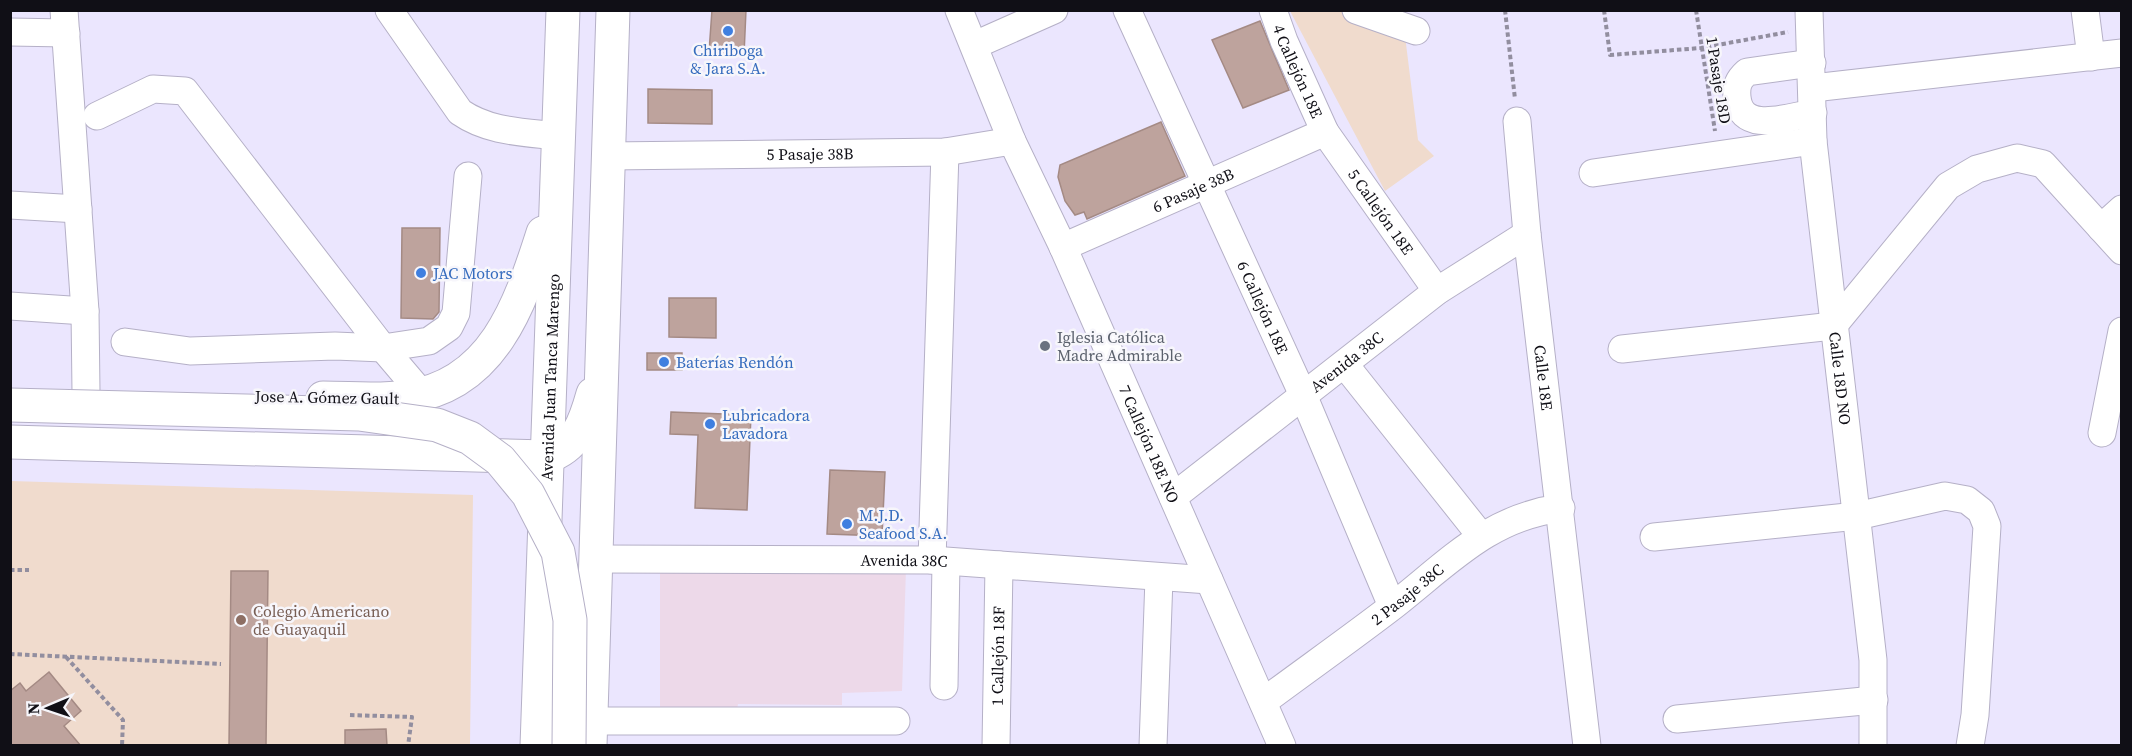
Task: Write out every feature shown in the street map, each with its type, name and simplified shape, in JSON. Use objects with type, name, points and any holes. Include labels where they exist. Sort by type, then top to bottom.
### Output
[{"type":"main road","name":"Avenida Juan Tanca Marengo","points":[[537,746],[563,10]]},
{"type":"main road","points":[[590,733],[605,342],[613,10]]},
{"type":"main road","name":"Jose A. Gómez Gault","points":[[10,391],[384,399],[422,394],[474,369],[494,347],[509,324],[528,281],[556,191]]},
{"type":"main road","points":[[10,442],[546,458],[574,443],[586,420],[605,342]]},
{"type":"main road","points":[[10,405],[359,414],[437,425],[470,438],[500,460],[528,494],[558,552],[570,620],[569,746]]},
{"type":"street","points":[[389,10],[460,112],[472,120],[496,129],[557,136]]},
{"type":"street","name":"7 Callejón 18E NO","points":[[959,10],[1012,141],[1063,247],[1282,746]]},
{"type":"street","points":[[975,45],[1054,10]]},
{"type":"street","name":"6 Callejón 18E","points":[[1127,10],[1303,395],[1392,606]]},
{"type":"street","name":"4 Callejón 18E","points":[[1273,10],[1284,41],[1325,132]]},
{"type":"street","points":[[1356,10],[1416,31]]},
{"type":"street","points":[[2085,10],[2091,57]]},
{"type":"street","name":"Calle 18D NO","points":[[1810,19],[1813,141],[1873,660],[1873,746]]},
{"type":"street","points":[[10,32],[65,22],[85,311],[86,392]]},
{"type":"street","points":[[1813,88],[2121,53]]},
{"type":"street","points":[[97,116],[153,89],[185,91],[383,348],[422,394]]},
{"type":"street","name":"Calle 18E","points":[[1517,121],[1527,234],[1561,508],[1587,746]]},
{"type":"street","name":"6 Pasaje 38B","points":[[1063,247],[1325,132]]},
{"type":"street","name":"5 Callejón 18E","points":[[1325,132],[1437,291]]},
{"type":"street","name":"5 Pasaje 38B","points":[[608,156],[945,152],[1012,141]]},
{"type":"street","points":[[1593,173],[1813,141]]},
{"type":"street","points":[[944,687],[939,561],[945,152]]},
{"type":"street","points":[[1622,349],[1833,326],[1948,186],[1977,169],[2017,158],[2043,164],[2121,251]]},
{"type":"street","points":[[125,342],[190,351],[335,346],[383,348],[429,341],[449,327],[456,313],[468,176]]},
{"type":"street","points":[[10,205],[78,209]]},
{"type":"street","points":[[2101,228],[2121,208]]},
{"type":"street","name":"Avenida 38C","points":[[1173,497],[1437,291],[1527,234]]},
{"type":"street","points":[[10,306],[85,311]]},
{"type":"street","points":[[2102,433],[2121,331]]},
{"type":"street","points":[[1345,365],[1481,536]]},
{"type":"street","points":[[1654,537],[1857,516],[1945,496],[1966,500],[1981,511],[1987,526],[1975,715],[1970,746]]},
{"type":"street","name":"2 Pasaje 38C","points":[[1263,702],[1481,536],[1531,512],[1561,508]]},
{"type":"street","name":"Avenida 38C","points":[[596,559],[939,561],[1209,580]]},
{"type":"street","name":"1 Callejón 18F","points":[[996,746],[999,565]]},
{"type":"street","points":[[1153,746],[1159,578]]},
{"type":"street","points":[[1677,719],[1874,700]]},
{"type":"street","points":[[590,733],[896,721]]},
{"type":"path","points":[[1505,10],[1517,121]]},
{"type":"path","points":[[1604,10],[1610,55],[1701,48],[1810,19]]},
{"type":"path","name":"1 Pasaje 18D","points":[[1696,10],[1719,154]]},
{"type":"path","points":[[10,570],[29,570]]},
{"type":"path","points":[[10,654],[221,664]]},
{"type":"path","points":[[66,657],[123,720],[122,746]]},
{"type":"path","points":[[350,715],[412,717],[408,746]]},
{"type":"shaded area","points":[[1290,11],[1347,11],[1405,36],[1418,140],[1434,156],[1385,191]]},
{"type":"shaded area","name":"Colegio Americano de Guayaquil","points":[[11,481],[473,495],[470,745],[11,746]]},
{"type":"shaded area","points":[[906,569],[902,691],[842,693],[842,705],[738,704],[736,716],[660,720],[660,572]]},
{"type":"building","name":"Chiriboga & Jara S.A.","points":[[712,10],[746,10],[744,55],[709,52]]},
{"type":"building","points":[[1260,21],[1289,90],[1243,108],[1212,40]]},
{"type":"building","points":[[648,89],[712,90],[712,124],[648,123]]},
{"type":"building","points":[[1161,122],[1185,176],[1087,219],[1084,212],[1075,215],[1065,201],[1058,177],[1060,165]]},
{"type":"building","name":"JAC Motors","points":[[402,228],[440,228],[439,312],[433,319],[401,318]]},
{"type":"building","points":[[669,298],[716,298],[716,338],[669,337]]},
{"type":"building","name":"Baterías Rendón","points":[[647,353],[682,353],[682,370],[647,370]]},
{"type":"building","points":[[671,412],[751,415],[747,510],[695,508],[698,435],[670,434]]},
{"type":"building","points":[[830,470],[885,472],[882,536],[827,534]]},
{"type":"building","points":[[231,571],[268,571],[266,746],[229,746]]},
{"type":"building","points":[[49,672],[81,711],[64,726],[81,746],[10,746],[10,691],[20,683],[26,691]]},
{"type":"building","points":[[386,729],[387,746],[345,746],[345,730]]},
{"type":"place","name":"Chiriboga & Jara S.A.","points":[[728,31]]},
{"type":"place","name":"JAC Motors","points":[[421,273]]},
{"type":"place","name":"Iglesia Católica Madre Admirable","points":[[1045,346]]},
{"type":"place","name":"Baterías Rendón","points":[[664,362]]},
{"type":"place","name":"Lubricadora Lavadora","points":[[710,424]]},
{"type":"place","name":"M.J.D. Seafood S.A.","points":[[847,524]]},
{"type":"place","name":"Colegio Americano de Guayaquil","points":[[241,620]]}]
